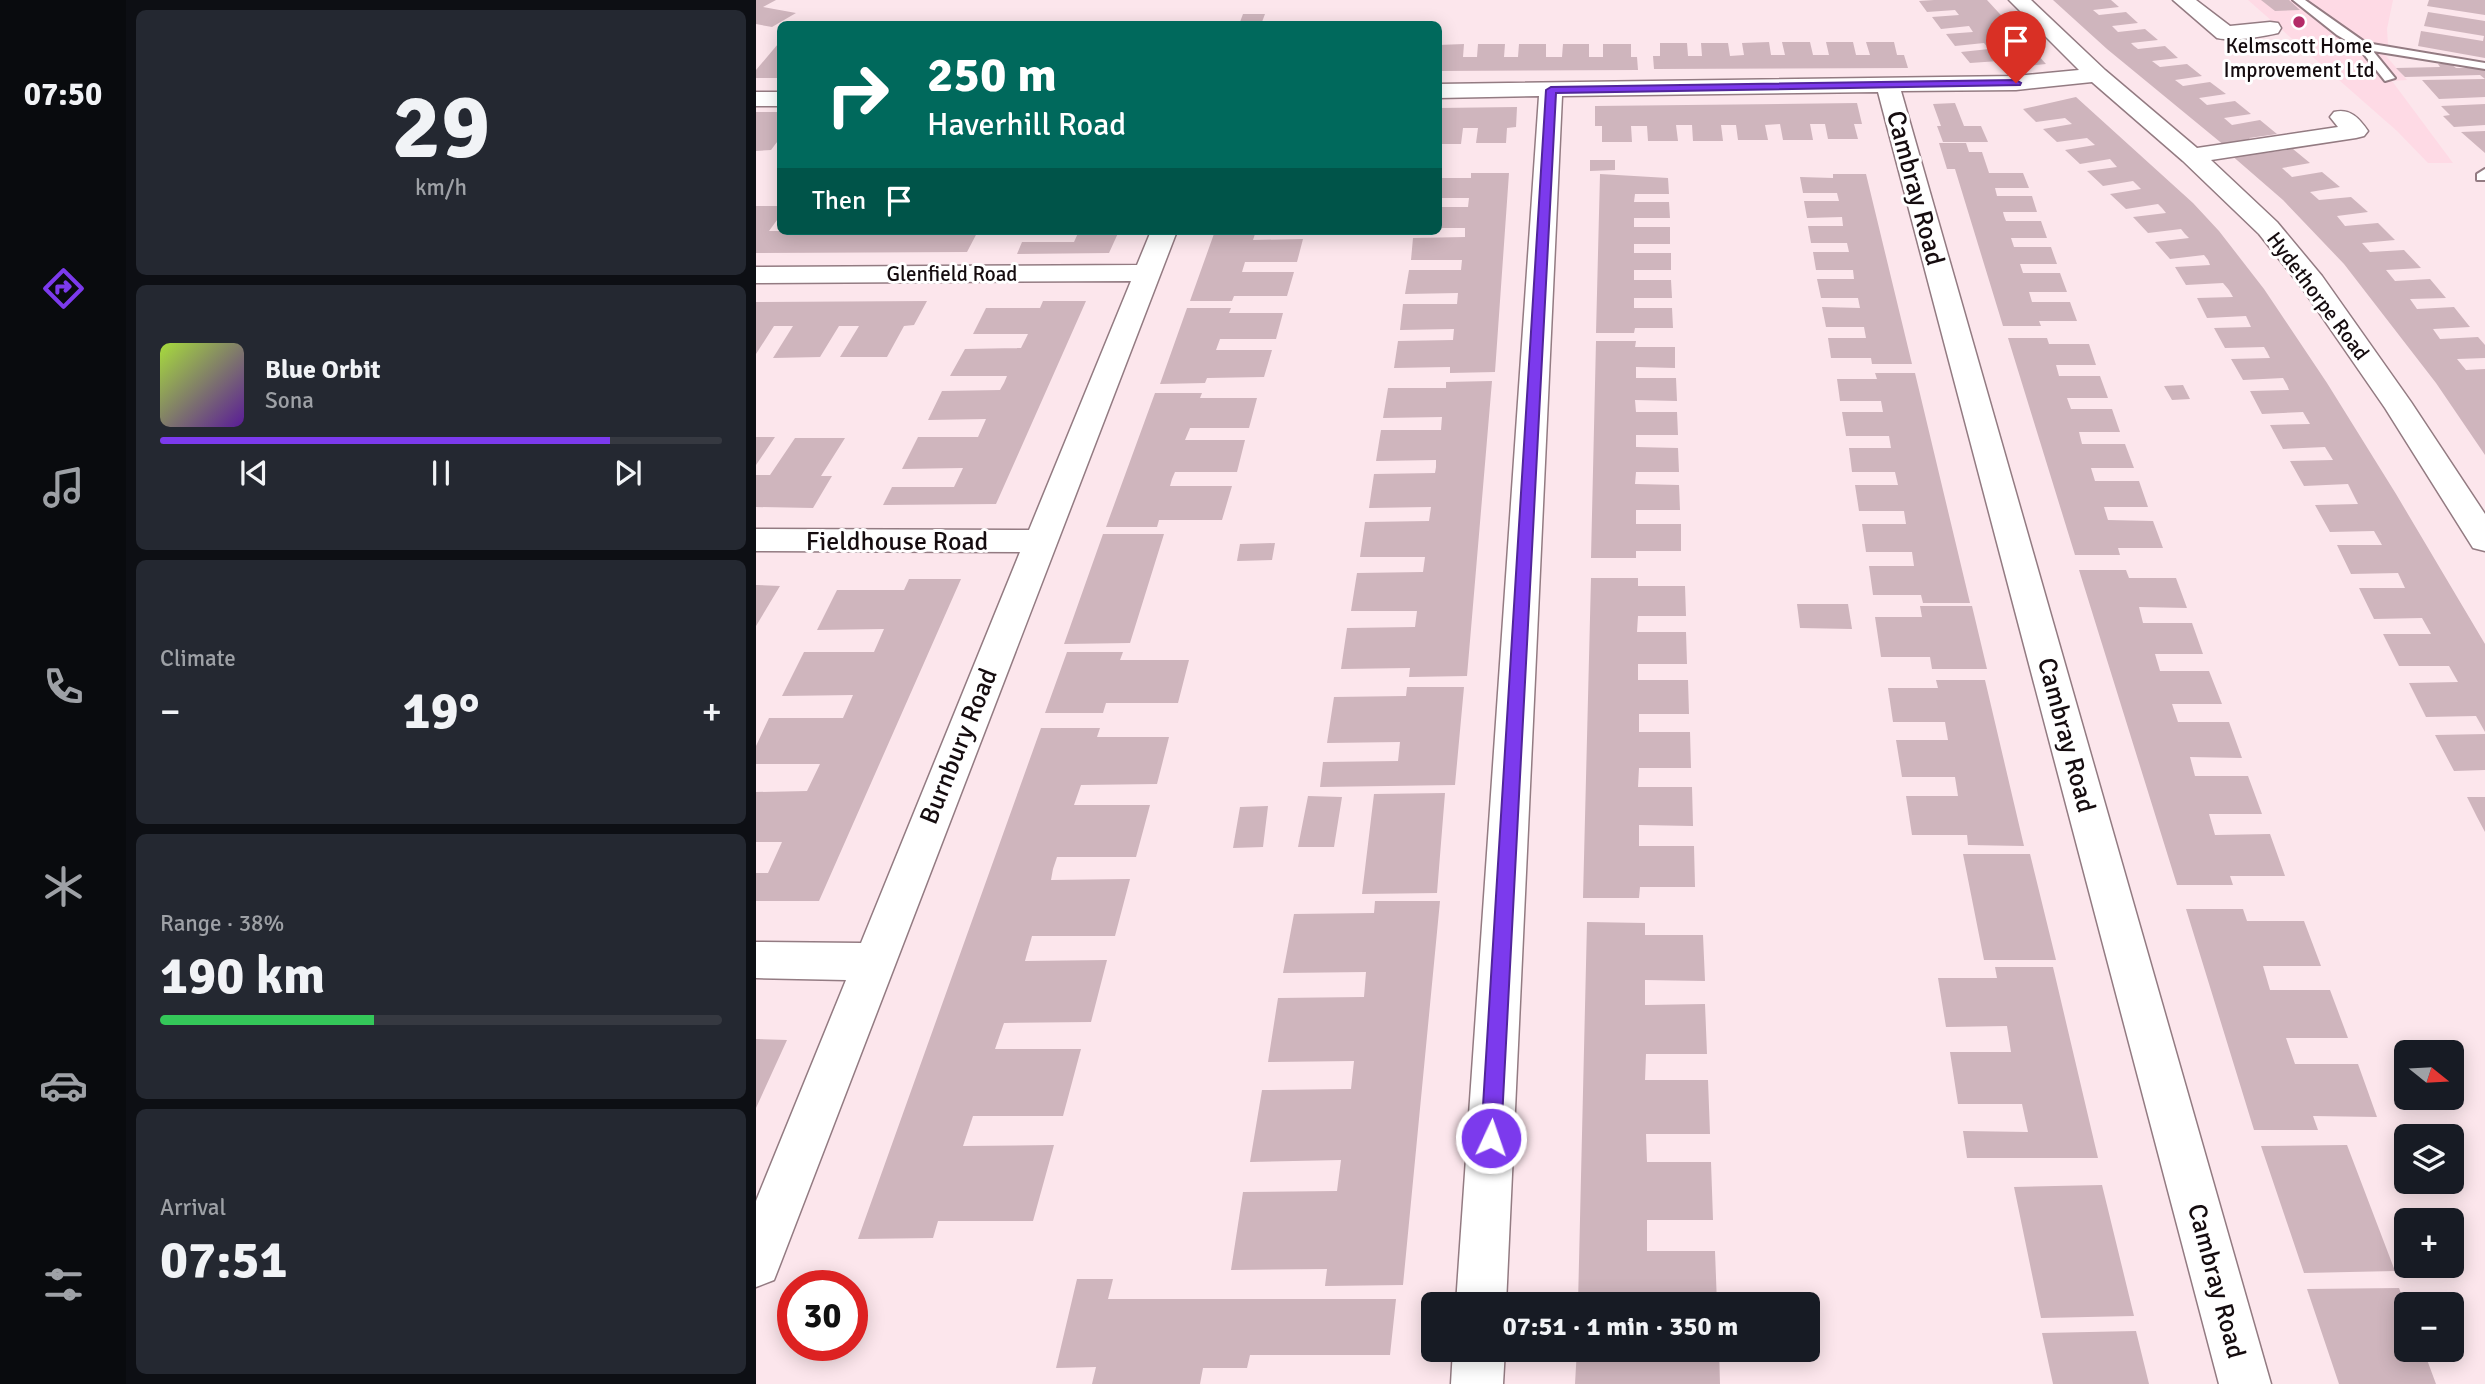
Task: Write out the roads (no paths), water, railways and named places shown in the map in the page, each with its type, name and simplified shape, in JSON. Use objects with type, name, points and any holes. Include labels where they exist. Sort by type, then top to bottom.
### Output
[{"type":"street","name":"Hydethorpe Road","points":[[2019,0],[2097,75],[2192,156],[2268,228],[2305,273],[2400,408],[2485,540]]},
{"type":"street","points":[[2183,0],[2225,33],[2270,28]]},
{"type":"street","points":[[1442,92],[2039,82],[2097,75]]},
{"type":"street","name":"Cambray Road","points":[[1888,85],[2245,1384]]},
{"type":"street","points":[[1482,1292],[1551,90]]},
{"type":"street","points":[[756,99],[777,99]]},
{"type":"street","points":[[2192,156],[2356,131],[2342,117]]},
{"type":"street","name":"Burnbury Road","points":[[756,1262],[1039,541],[1162,235]]},
{"type":"street","name":"Glenfield Road","points":[[756,275],[1147,273]]},
{"type":"street","name":"Fieldhouse Road","points":[[756,540],[1039,541]]},
{"type":"street","points":[[756,960],[873,962]]},
{"type":"street","points":[[1477,1384],[1478,1362]]},
{"type":"lane","points":[[2298,0],[2363,46],[2389,78]]},
{"type":"lane","points":[[2363,46],[2485,66]]},
{"type":"place","name":"Kelmscott Home Improvement Ltd","points":[[2299,22]]}]
